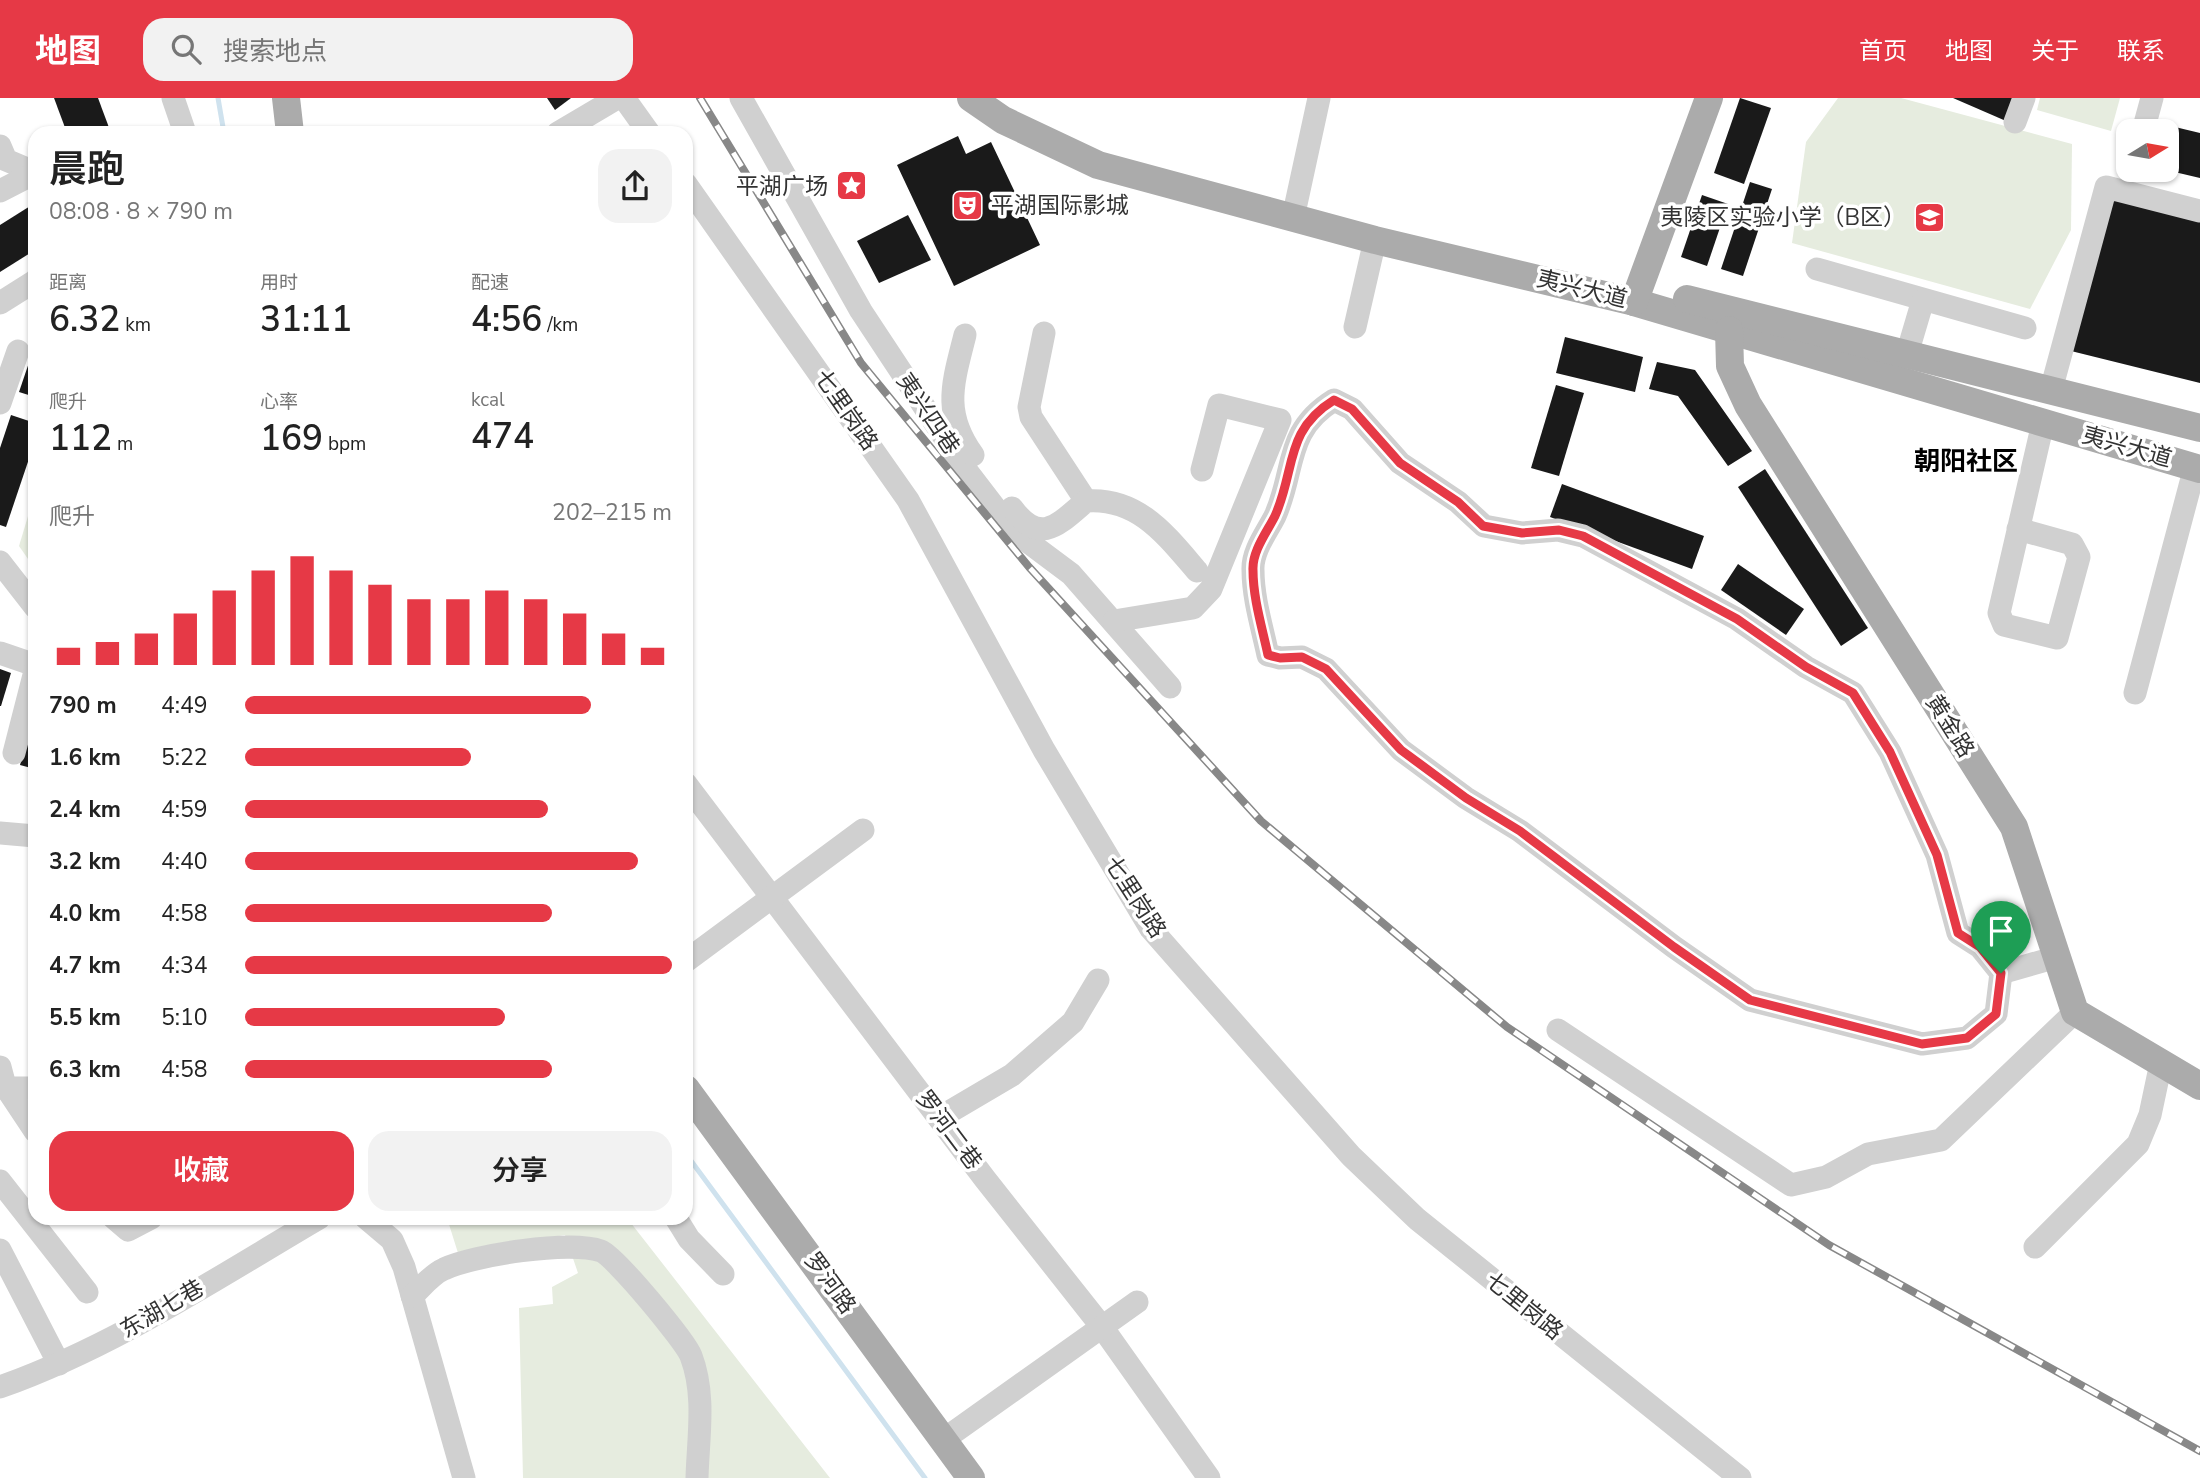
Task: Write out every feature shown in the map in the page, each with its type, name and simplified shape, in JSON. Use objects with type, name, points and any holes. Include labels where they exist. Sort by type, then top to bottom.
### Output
[{"type":"main road","points":[[272,98],[276,126]]},
{"type":"main road","points":[[286,98],[289,126]]},
{"type":"main road","name":"夷兴大道","points":[[971,98],[1003,120],[1098,165],[1375,240],[1907,354],[2200,428]]},
{"type":"main road","name":"夷兴大道","points":[[1006,98],[1063,133],[1102,152],[1637,295],[1729,330],[2197,468]]},
{"type":"main road","points":[[1637,295],[1709,98]]},
{"type":"main road","name":"黄金路","points":[[1729,330],[1730,366],[1748,405],[2014,827],[2075,1012]]},
{"type":"main road","points":[[2075,1012],[2200,1086]]},
{"type":"main road","name":"罗河路","points":[[693,1099],[971,1478]]},
{"type":"street","points":[[173,98],[182,126]]},
{"type":"street","points":[[570,126],[617,98]]},
{"type":"street","points":[[624,98],[644,126]]},
{"type":"street","name":"夷兴四巷","points":[[741,98],[861,311],[923,408],[1012,530],[1071,574],[1170,687]]},
{"type":"street","points":[[1296,204],[1319,98]]},
{"type":"street","points":[[2015,122],[2024,98]]},
{"type":"street","points":[[2146,119],[2152,98]]},
{"type":"street","points":[[0,146],[6,160],[28,169]]},
{"type":"street","points":[[0,191],[28,175]]},
{"type":"street","points":[[2050,390],[2106,187],[2200,211]]},
{"type":"street","name":"七里岗路","points":[[693,194],[908,500],[1044,750],[1152,929],[1351,1156],[1417,1219],[1740,1478]]},
{"type":"street","points":[[1355,327],[1375,240]]},
{"type":"street","points":[[1817,270],[2025,328]]},
{"type":"street","points":[[0,303],[28,285]]},
{"type":"street","points":[[1907,354],[1923,300]]},
{"type":"street","points":[[1044,333],[1028,407],[1031,416],[1086,501]]},
{"type":"street","points":[[965,335],[952,406],[955,425],[965,444],[1021,521],[1042,530],[1053,528],[1086,501],[1121,503],[1160,528],[1197,571]]},
{"type":"street","points":[[0,403],[18,351]]},
{"type":"street","points":[[1334,400],[1352,409],[1400,463],[1458,502],[1483,526],[1522,533],[1559,530],[1583,536],[1737,619],[1806,667],[1853,693],[1890,752],[1937,855],[1958,933],[1980,947],[2001,973],[1996,1014],[1967,1038],[1922,1044],[1750,1000],[1674,947],[1520,831],[1466,798],[1401,750],[1326,669],[1302,657],[1280,658],[1268,655],[1252,567],[1260,543],[1276,514],[1300,433],[1313,413],[1334,400]]},
{"type":"street","points":[[1114,621],[1193,608],[1211,589],[1280,420],[1219,405],[1202,470]]},
{"type":"street","points":[[923,408],[952,406]]},
{"type":"street","points":[[2018,529],[2072,544],[2079,557],[2057,639],[2004,625],[2000,620],[2018,529],[2043,423]]},
{"type":"street","points":[[2135,694],[2197,468]]},
{"type":"street","points":[[0,562],[28,598]]},
{"type":"street","points":[[0,653],[28,663]]},
{"type":"street","points":[[14,753],[28,698]]},
{"type":"street","name":"罗河二巷","points":[[693,792],[1101,1327],[1209,1478]]},
{"type":"street","points":[[693,956],[863,830]]},
{"type":"street","points":[[0,833],[28,835]]},
{"type":"street","points":[[2001,973],[2057,957]]},
{"type":"street","points":[[939,1118],[982,1095],[1022,1066],[1073,1022],[1098,980]]},
{"type":"street","points":[[1558,1030],[1791,1185],[1826,1177],[1868,1154],[1941,1140],[2075,1012]]},
{"type":"street","points":[[2035,1247],[2138,1144],[2150,1115],[2161,1063]]},
{"type":"street","points":[[2,1080],[28,1086]]},
{"type":"street","points":[[2,1080],[28,1120]]},
{"type":"street","points":[[0,1181],[28,1217]]},
{"type":"street","points":[[34,1225],[87,1292]]},
{"type":"street","points":[[122,1225],[128,1230],[138,1225]]},
{"type":"street","name":"东湖七巷","points":[[0,1387],[59,1364],[136,1325],[307,1225]]},
{"type":"street","points":[[374,1225],[392,1240],[412,1296],[464,1478]]},
{"type":"street","points":[[680,1225],[689,1239],[723,1274]]},
{"type":"street","points":[[412,1296],[442,1269],[473,1261],[567,1245],[604,1252],[670,1326],[691,1355],[701,1432],[697,1478]]},
{"type":"street","points":[[0,1251],[59,1364]]},
{"type":"street","points":[[943,1440],[1137,1301]]},
{"type":"shaded area","name":"夷陵区实验小学（B区）","points":[[1838,98],[1901,98],[2072,144],[2071,230],[2030,309],[1792,243],[1806,142]]},
{"type":"shaded area","points":[[2040,98],[2120,98],[2111,131],[2037,110]]},
{"type":"shaded area","points":[[28,516],[28,559],[19,546]]},
{"type":"shaded area","points":[[449,1225],[632,1225],[830,1478],[523,1478],[519,1308],[553,1304],[552,1287],[578,1273],[565,1235],[458,1253]]},
{"type":"building","points":[[54,98],[98,98],[108,126],[64,126]]},
{"type":"building","points":[[547,98],[571,98],[555,110]]},
{"type":"building","points":[[1740,98],[1771,108],[1744,184],[1714,173]]},
{"type":"building","points":[[1953,98],[2015,98],[2006,121]]},
{"type":"building","points":[[2179,128],[2200,133],[2200,178],[2179,173]]},
{"type":"building","name":"平湖国际影城","points":[[958,136],[966,154],[991,142],[1040,245],[954,286],[897,165]]},
{"type":"building","points":[[1750,182],[1772,189],[1743,276],[1721,269]]},
{"type":"building","points":[[2114,194],[2200,216],[2200,383],[2071,351]]},
{"type":"building","points":[[1702,195],[1728,204],[1707,266],[1681,257]]},
{"type":"building","points":[[28,207],[28,254],[0,272],[0,225]]},
{"type":"building","points":[[908,215],[931,260],[879,283],[857,241]]},
{"type":"building","points":[[1565,337],[1643,357],[1635,392],[1556,373]]},
{"type":"building","points":[[1657,362],[1695,370],[1752,451],[1728,466],[1678,396],[1649,389]]},
{"type":"building","points":[[28,366],[28,395],[19,392]]},
{"type":"building","points":[[1556,385],[1584,393],[1559,476],[1531,468]]},
{"type":"building","points":[[11,415],[28,421],[28,462],[6,527],[0,525],[0,448]]},
{"type":"building","points":[[1765,469],[1868,628],[1841,646],[1738,487]]},
{"type":"building","points":[[1562,484],[1704,536],[1692,569],[1550,517]]},
{"type":"building","points":[[1738,564],[1804,609],[1786,635],[1721,590]]},
{"type":"building","points":[[0,669],[11,673],[1,706],[0,706]]},
{"type":"building","points":[[28,736],[28,767],[20,765]]},
{"type":"waterway","points":[[218,98],[223,126]]},
{"type":"waterway","points":[[693,1163],[925,1478]]},
{"type":"railway","points":[[700,98],[861,363],[1029,567],[1261,821],[1507,1027],[1829,1245],[2200,1451]]},
{"type":"place","name":"平湖广场","points":[[851,186]]},
{"type":"place","name":"平湖国际影城","points":[[968,205]]},
{"type":"place","name":"夷陵区实验小学（B区）","points":[[1929,217]]},
{"type":"district","name":"朝阳社区","points":[[1966,461]]},
{"type":"route","points":[[1334,400],[1352,409],[1375,439],[1400,463],[1458,502],[1483,526],[1522,533],[1559,530],[1583,536],[1737,619],[1806,667],[1853,693],[1890,752],[1937,855],[1958,933],[1980,947],[2001,973],[1996,1014],[1967,1038],[1922,1044],[1805,1017],[1750,1000],[1674,947],[1520,831],[1466,798],[1401,750],[1326,669],[1302,657],[1280,658],[1268,655],[1252,567],[1260,543],[1276,514],[1300,433],[1313,413],[1334,400]]}]
